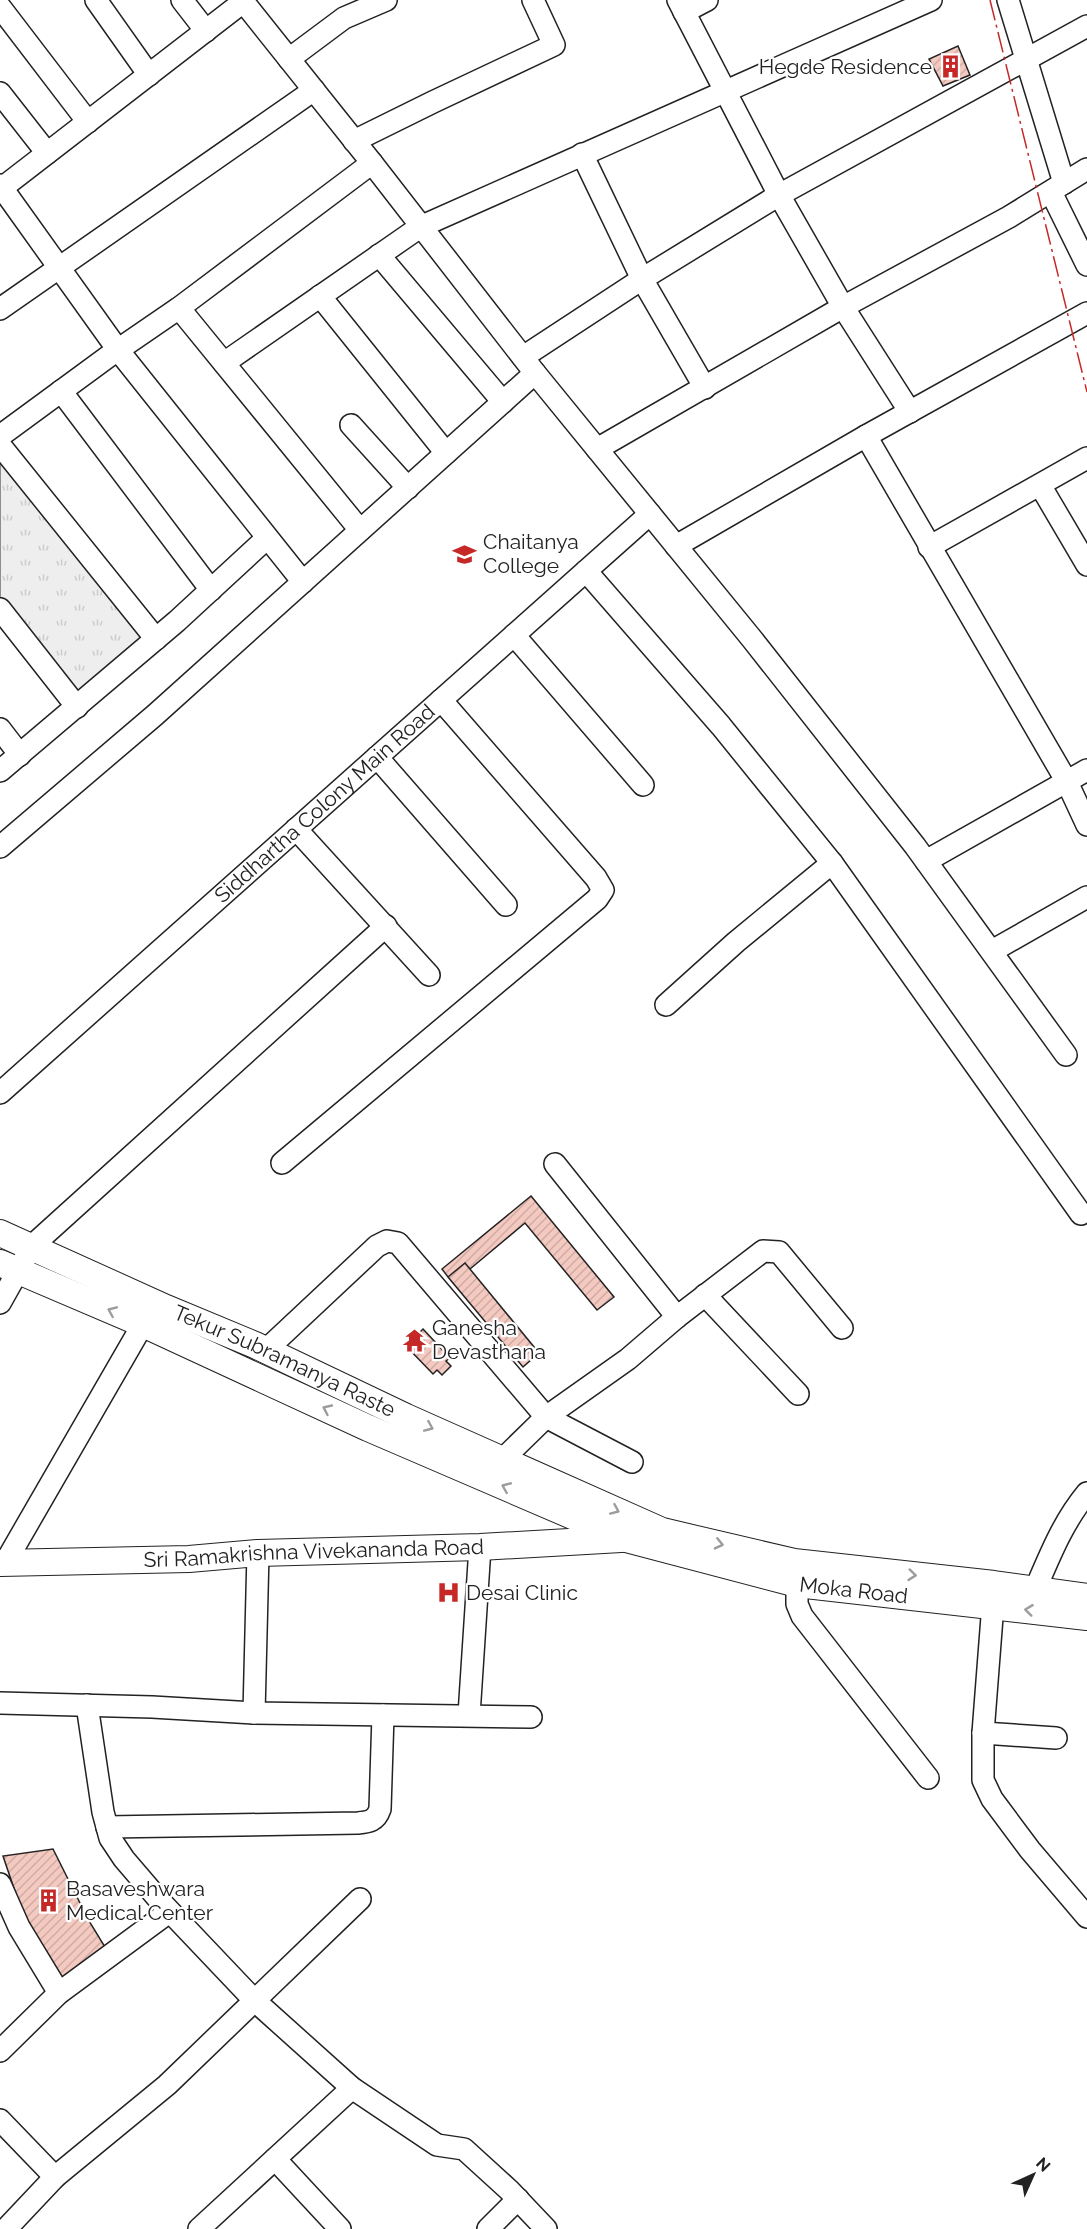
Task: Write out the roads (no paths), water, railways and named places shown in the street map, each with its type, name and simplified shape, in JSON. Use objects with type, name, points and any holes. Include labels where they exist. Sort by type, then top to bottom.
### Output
[{"type":"main road","name":"Tekur Subramanya Raste","points":[[0,1233],[166,1308],[267,1350],[406,1417],[503,1459],[564,1500]]},
{"type":"main road","points":[[9,1267],[142,1324],[368,1428],[564,1500],[662,1531]]},
{"type":"main road","points":[[564,1500],[626,1539],[662,1531]]},
{"type":"main road","name":"Moka Road","points":[[662,1531],[794,1562],[994,1595],[1087,1617]]},
{"type":"main road","name":"Sri Ramakrishna Vivekananda Road","points":[[2,1563],[189,1559],[258,1553],[480,1548],[626,1539]]},
{"type":"main road","name":"Moka Road","points":[[626,1539],[797,1584],[994,1595],[1035,1590],[1087,1597]]},
{"type":"street","points":[[96,0],[149,75]]},
{"type":"street","points":[[182,0],[206,31]]},
{"type":"street","points":[[289,59],[344,18],[386,0]]},
{"type":"street","points":[[354,141],[554,45],[533,0]]},
{"type":"street","points":[[707,0],[681,6],[779,195],[843,307],[910,412]]},
{"type":"street","points":[[224,363],[420,227],[931,0]]},
{"type":"street","points":[[1008,0],[1058,188],[1087,265]]},
{"type":"street","points":[[303,582],[118,350],[1,187],[243,1],[529,365],[753,639],[926,861],[1066,1055]]},
{"type":"street","points":[[0,7],[88,122]]},
{"type":"street","points":[[0,847],[155,715],[408,488],[502,402],[529,365],[642,279],[779,195],[1087,26]]},
{"type":"street","points":[[0,309],[314,90]]},
{"type":"street","points":[[0,93],[47,153]]},
{"type":"street","points":[[582,154],[642,279],[705,388]]},
{"type":"street","points":[[0,436],[179,308],[372,163]]},
{"type":"street","points":[[597,449],[843,307],[1009,218],[1087,170]]},
{"type":"street","points":[[379,255],[502,402]]},
{"type":"street","points":[[320,296],[446,453]]},
{"type":"street","points":[[179,308],[360,530]]},
{"type":"street","points":[[676,546],[866,436],[1087,313]]},
{"type":"street","points":[[61,392],[211,590]]},
{"type":"street","points":[[351,425],[408,488]]},
{"type":"street","points":[[866,436],[1067,782],[1087,825]]},
{"type":"street","points":[[0,445],[156,639]]},
{"type":"street","points":[[929,547],[1087,458]]},
{"type":"street","points":[[1040,485],[1087,565]]},
{"type":"street","name":"Siddhartha Colony Main Road","points":[[0,1093],[650,514]]},
{"type":"street","points":[[0,771],[156,639],[267,538]]},
{"type":"street","points":[[586,571],[721,726],[832,863],[1081,1214]]},
{"type":"street","points":[[0,609],[77,707]]},
{"type":"street","points":[[514,635],[643,785]]},
{"type":"street","points":[[282,1163],[597,899],[603,890],[596,878],[441,700]]},
{"type":"street","points":[[0,729],[20,755]]},
{"type":"street","points":[[377,757],[506,905]]},
{"type":"street","points":[[926,861],[1087,770]]},
{"type":"street","points":[[296,829],[429,975]]},
{"type":"street","points":[[666,1005],[736,942],[832,863]]},
{"type":"street","points":[[993,951],[1087,897]]},
{"type":"street","points":[[0,1303],[9,1267],[386,926]]},
{"type":"street","points":[[555,1164],[677,1317]]},
{"type":"street","points":[[267,1350],[377,1246],[387,1241],[398,1243],[546,1417],[632,1461]]},
{"type":"street","points":[[503,1459],[546,1417],[628,1359],[677,1317],[763,1251],[779,1252],[842,1328]]},
{"type":"street","points":[[705,1295],[798,1394]]},
{"type":"street","points":[[2,1563],[142,1324]]},
{"type":"street","points":[[1035,1590],[1061,1530],[1087,1493]]},
{"type":"street","points":[[469,1715],[480,1548]]},
{"type":"street","points":[[254,1713],[258,1553]]},
{"type":"street","points":[[797,1584],[797,1604],[802,1616],[928,1778]]},
{"type":"street","points":[[994,1595],[983,1733],[983,1780],[992,1799],[1030,1850],[1087,1917]]},
{"type":"street","points":[[0,1703],[254,1713],[531,1717]]},
{"type":"street","points":[[87,1705],[110,1838],[124,1859],[170,1912],[254,2000],[352,2088],[437,2145],[464,2149],[518,2199],[546,2229]]},
{"type":"street","points":[[107,1827],[358,1823],[373,1820],[378,1816],[380,1809],[383,1714]]},
{"type":"street","points":[[983,1733],[1056,1738]]},
{"type":"street","points":[[0,1884],[19,1927],[59,1994]]},
{"type":"street","points":[[6,2229],[55,2177],[167,2085],[360,1899]]},
{"type":"street","points":[[0,2050],[59,1994],[170,1912]]},
{"type":"street","points":[[199,2229],[352,2088]]},
{"type":"street","points":[[0,2120],[55,2177]]},
{"type":"street","points":[[275,2159],[340,2229]]},
{"type":"street","points":[[488,2229],[518,2199]]},
{"type":"place","name":"Hegde Residence","points":[[950,67]]},
{"type":"place","name":"Chaitanya College","points":[[465,554]]},
{"type":"place","name":"Ganesha Devasthana","points":[[414,1340]]},
{"type":"place","name":"Desai Clinic","points":[[448,1593]]},
{"type":"place","name":"Basaveshwara Medical Center","points":[[48,1901]]}]
